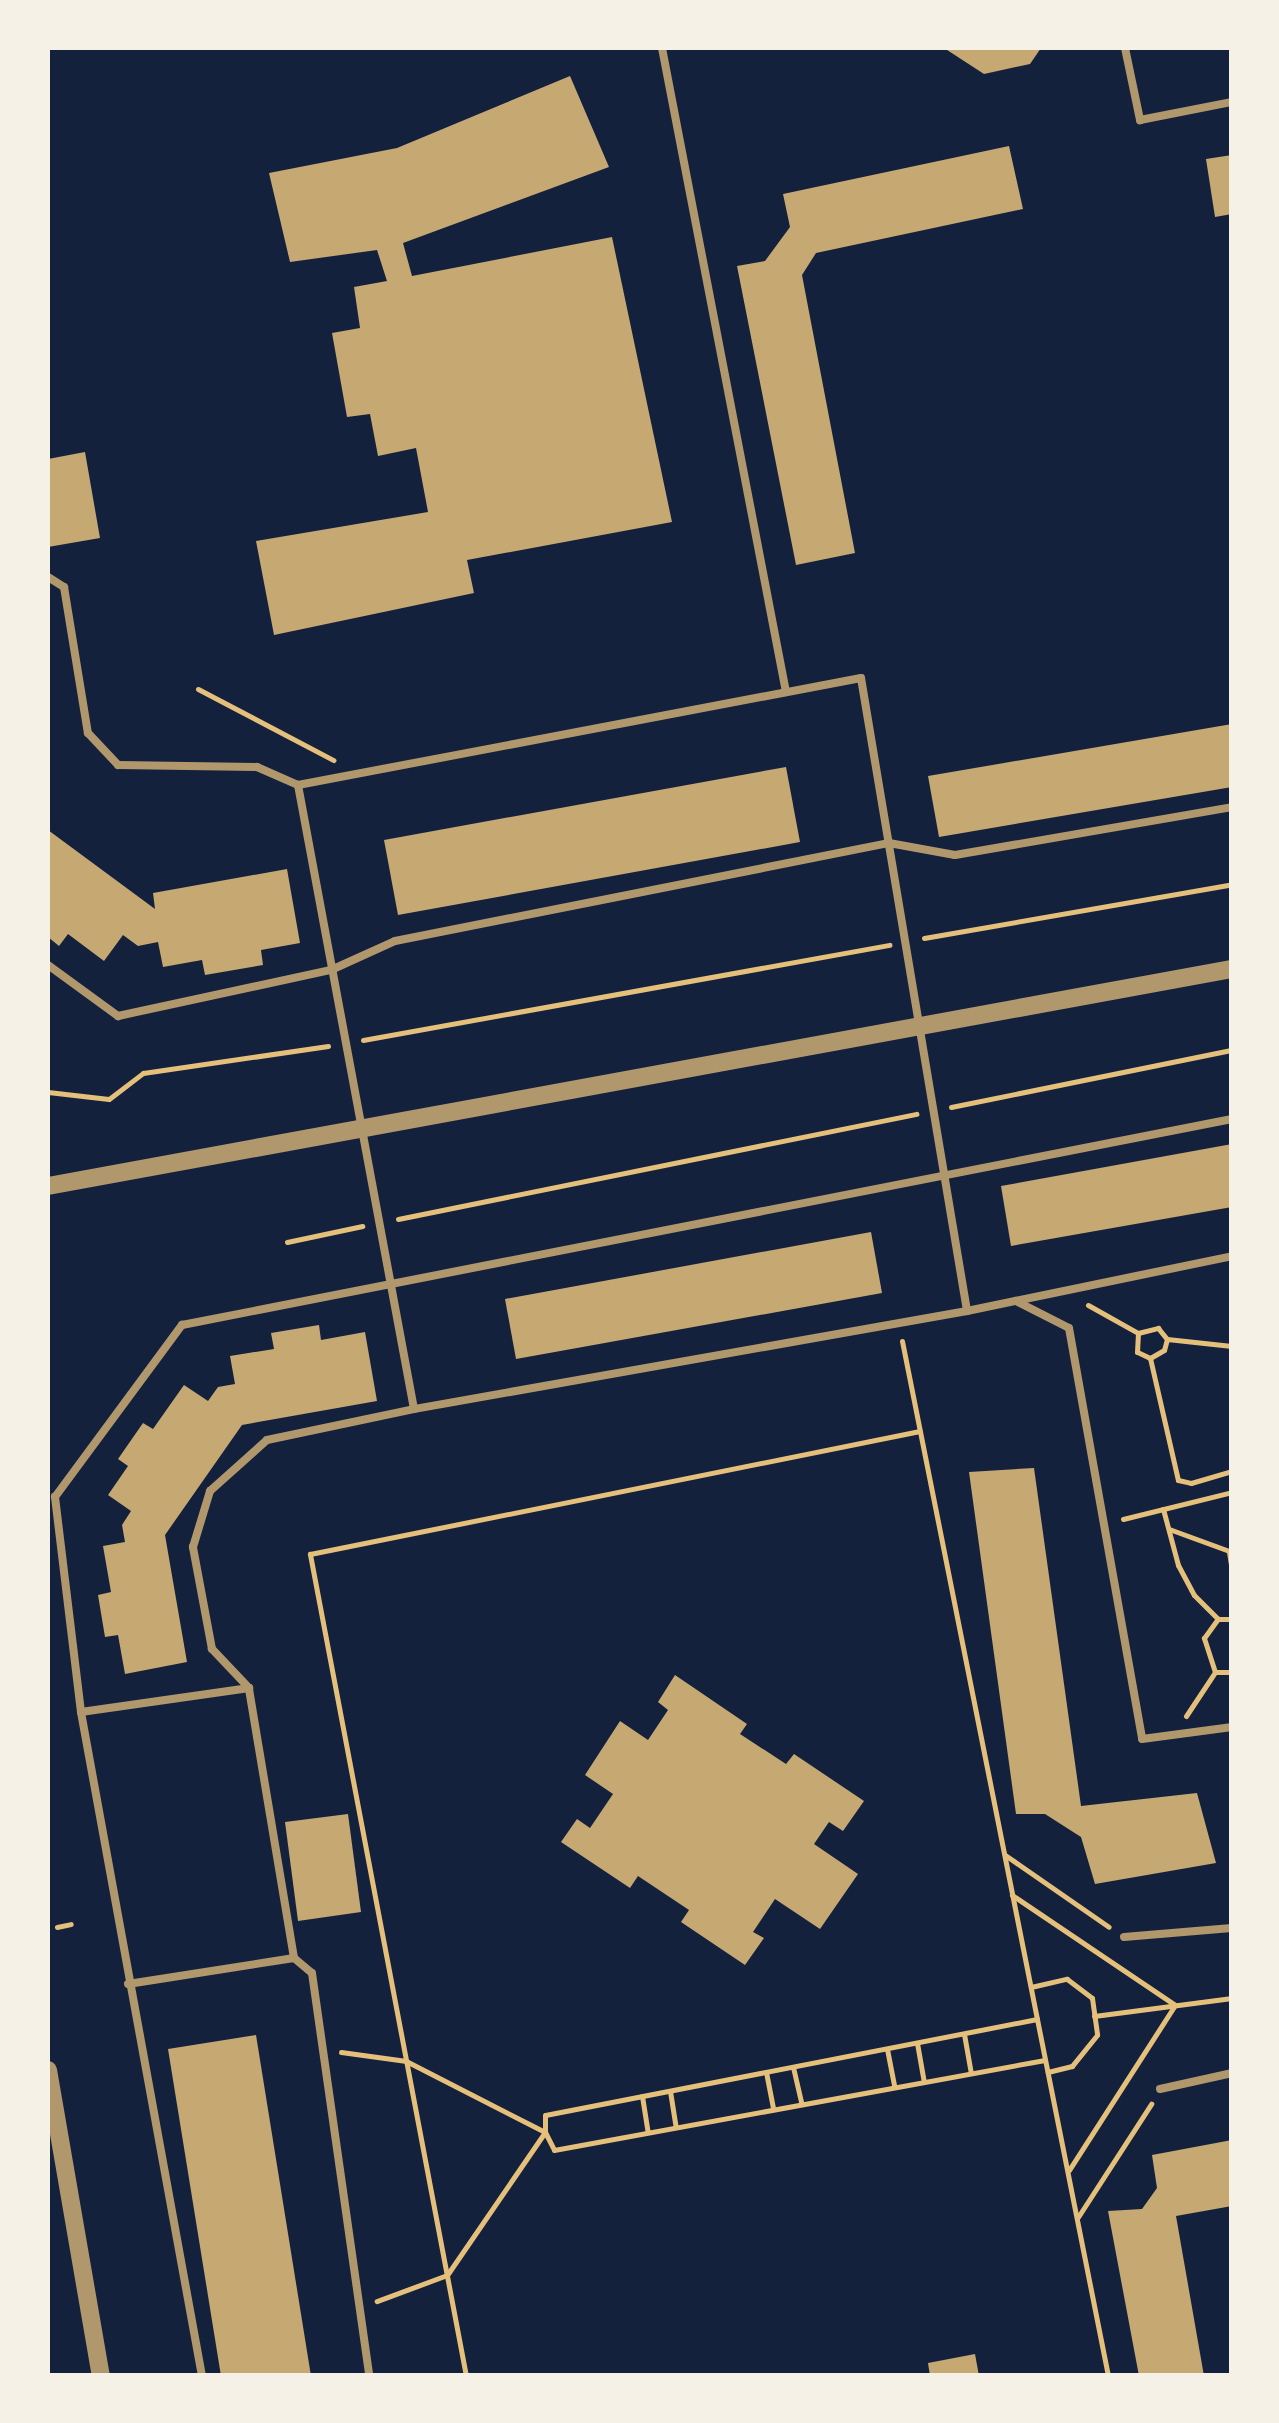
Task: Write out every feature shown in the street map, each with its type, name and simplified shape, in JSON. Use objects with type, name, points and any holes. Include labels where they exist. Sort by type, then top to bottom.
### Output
[{"type":"street","points":[[48,1186],[1232,969]]},
{"type":"street","points":[[48,2070],[101,2376]]},
{"type":"lane","points":[[662,48],[786,692]]},
{"type":"lane","points":[[1125,48],[1140,120],[1232,102]]},
{"type":"lane","points":[[48,577],[64,587],[88,733],[118,765],[257,766],[298,784],[861,678],[967,1311]]},
{"type":"lane","points":[[298,784],[414,1409]]},
{"type":"lane","points":[[48,965],[118,1016],[331,970],[395,941],[890,843],[955,856],[1232,807]]},
{"type":"lane","points":[[202,2376],[80,1712],[55,1497],[182,1325],[389,1280],[1232,1119]]},
{"type":"lane","points":[[369,2376],[312,1973],[294,1958],[248,1688],[212,1649],[193,1547],[210,1491],[267,1440],[414,1409],[967,1311],[1232,1256]]},
{"type":"lane","points":[[1016,1301],[1069,1328],[1142,1740],[1232,1727]]},
{"type":"lane","points":[[80,1712],[248,1688]]},
{"type":"lane","points":[[1124,1938],[1232,1928]]},
{"type":"lane","points":[[128,1984],[294,1958]]},
{"type":"lane","points":[[1160,2089],[1232,2073]]},
{"type":"path","points":[[198,689],[358,773]]},
{"type":"path","points":[[48,1092],[109,1099],[144,1073],[344,1043],[1232,884]]},
{"type":"path","points":[[287,1242],[1232,1050]]},
{"type":"path","points":[[1064,1291],[1138,1333],[1158,1328],[1167,1340],[1232,1346]]},
{"type":"path","points":[[899,1323],[1108,2376]]},
{"type":"path","points":[[1138,1333],[1137,1352],[1150,1358]]},
{"type":"path","points":[[1150,1358],[1167,1340]]},
{"type":"path","points":[[1150,1358],[1178,1480],[1191,1483],[1232,1471]]},
{"type":"path","points":[[466,2376],[310,1554],[920,1431]]},
{"type":"path","points":[[1104,1523],[1232,1492]]},
{"type":"path","points":[[1163,1508],[1194,1595],[1218,1619],[1232,1619]]},
{"type":"path","points":[[1167,1528],[1230,1552],[1232,1570]]},
{"type":"path","points":[[1174,1735],[1214,1672],[1204,1638],[1218,1619]]},
{"type":"path","points":[[1214,1672],[1232,1672]]},
{"type":"path","points":[[1005,1855],[1124,1938]]},
{"type":"path","points":[[1012,1895],[1175,2006]]},
{"type":"path","points":[[56,1926],[71,1924]]},
{"type":"path","points":[[1031,1988],[1067,1979],[1092,1998],[1097,2036],[1072,2066],[1048,2072]]},
{"type":"path","points":[[1094,2016],[1232,1998]]},
{"type":"path","points":[[1068,2172],[1175,2006]]},
{"type":"path","points":[[1037,2020],[545,2116],[545,2132],[554,2150],[1046,2060]]},
{"type":"path","points":[[964,2034],[972,2072]]},
{"type":"path","points":[[918,2043],[924,2081]]},
{"type":"path","points":[[887,2048],[894,2086]]},
{"type":"path","points":[[323,2050],[406,2061],[545,2132]]},
{"type":"path","points":[[793,2067],[801,2104]]},
{"type":"path","points":[[766,2072],[772,2109]]},
{"type":"path","points":[[1077,2220],[1160,2089]]},
{"type":"path","points":[[670,2091],[676,2127]]},
{"type":"path","points":[[642,2096],[648,2132]]},
{"type":"path","points":[[360,2308],[447,2274],[545,2132]]},
{"type":"building","points":[[944,48],[1041,48],[1030,64],[984,74]]},
{"type":"building","points":[[570,76],[609,167],[403,243],[412,276],[612,237],[672,522],[467,560],[474,593],[274,635],[256,541],[428,512],[416,448],[378,456],[370,414],[347,417],[332,333],[360,328],[354,287],[387,281],[377,250],[290,262],[269,173],[397,148]]},
{"type":"building","points":[[1009,146],[1023,209],[816,253],[802,275],[855,553],[796,565],[737,266],[765,261],[790,227],[783,194]]},
{"type":"building","points":[[1232,155],[1232,214],[1215,217],[1206,159]]},
{"type":"building","points":[[85,452],[100,538],[48,547],[48,459]]},
{"type":"building","points":[[1232,724],[1232,787],[939,837],[928,776]]},
{"type":"building","points":[[786,767],[800,842],[398,915],[384,840]]},
{"type":"building","points":[[48,830],[155,909],[153,893],[287,869],[300,943],[261,950],[263,965],[205,975],[202,960],[163,967],[158,942],[138,946],[123,935],[104,961],[68,934],[59,946],[48,937]]},
{"type":"building","points":[[1232,1144],[1232,1207],[1011,1246],[1001,1186]]},
{"type":"building","points":[[871,1232],[882,1293],[516,1359],[505,1299]]},
{"type":"building","points":[[319,1325],[321,1340],[365,1332],[377,1401],[242,1425],[165,1535],[187,1662],[125,1674],[118,1635],[105,1637],[98,1595],[111,1592],[103,1546],[125,1542],[122,1525],[131,1511],[108,1495],[128,1466],[118,1459],[143,1423],[153,1429],[184,1385],[208,1401],[218,1387],[235,1384],[230,1356],[274,1349],[271,1333]]},
{"type":"building","points":[[1034,1468],[1081,1806],[1197,1793],[1216,1863],[1095,1884],[1081,1837],[1045,1814],[1016,1814],[969,1472]]},
{"type":"building","points":[[675,1675],[747,1724],[740,1734],[786,1764],[794,1754],[864,1801],[843,1831],[829,1822],[814,1844],[858,1874],[820,1929],[775,1899],[753,1932],[764,1938],[745,1965],[681,1922],[689,1910],[638,1876],[630,1888],[561,1842],[577,1819],[590,1828],[613,1794],[585,1775],[620,1721],[648,1740],[668,1710],[658,1702]]},
{"type":"building","points":[[348,1814],[361,1912],[298,1921],[285,1822]]},
{"type":"building","points":[[256,2035],[311,2376],[221,2376],[168,2049]]},
{"type":"building","points":[[1232,2140],[1232,2206],[1176,2216],[1204,2376],[1139,2376],[1108,2211],[1142,2209],[1157,2188],[1152,2155]]},
{"type":"building","points":[[975,2354],[979,2376],[930,2376],[928,2363]]}]
